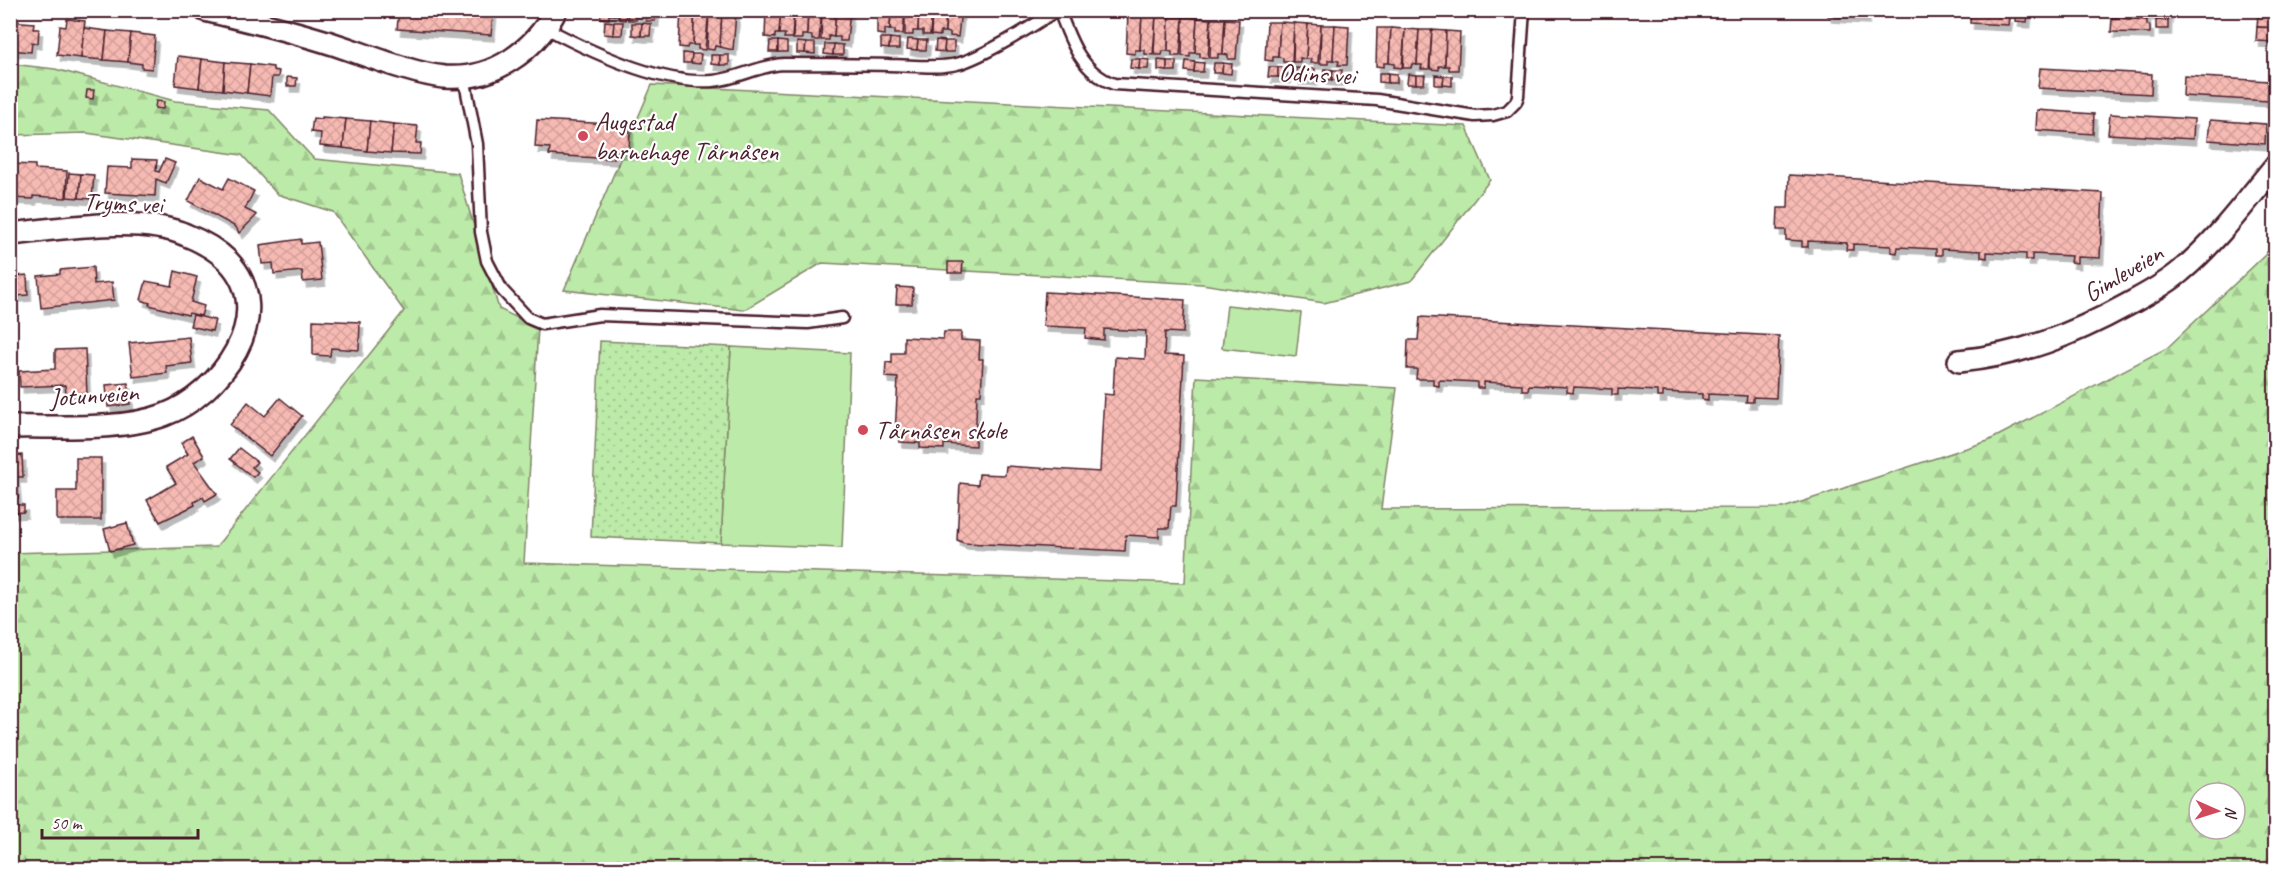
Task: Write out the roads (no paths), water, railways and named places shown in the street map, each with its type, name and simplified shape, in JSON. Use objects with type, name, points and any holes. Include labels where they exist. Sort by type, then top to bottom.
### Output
[{"type":"street","points":[[205,10],[309,36],[433,75],[464,77],[480,74],[524,52],[551,19]]},
{"type":"street","name":"Gimleveien","points":[[1959,361],[1998,357],[2052,340],[2088,325],[2167,282],[2204,250],[2276,165]]},
{"type":"street","name":"Tryms vei","points":[[10,234],[79,227],[141,226],[163,228],[185,234],[216,251],[229,261],[238,274],[247,301],[244,331],[232,360]]},
{"type":"street","name":"Jotunveien","points":[[10,427],[118,424],[157,417],[183,405],[202,392],[232,360]]},
{"type":"lane","points":[[551,19],[586,49],[682,80],[713,81],[776,65],[929,66],[957,63],[991,48],[1058,10]]},
{"type":"lane","name":"Odins vei","points":[[1058,10],[1072,43],[1083,61],[1102,78],[1114,84],[1377,100],[1484,116],[1507,111],[1516,102],[1524,10]]},
{"type":"lane","points":[[464,77],[477,144],[481,232],[487,261],[502,290],[528,318],[542,324],[600,315],[808,323],[842,318]]},
{"type":"place","name":"Augestad barnehage Tårnåsen","points":[[583,136]]},
{"type":"place","name":"Tårnåsen skole","points":[[863,430]]}]
